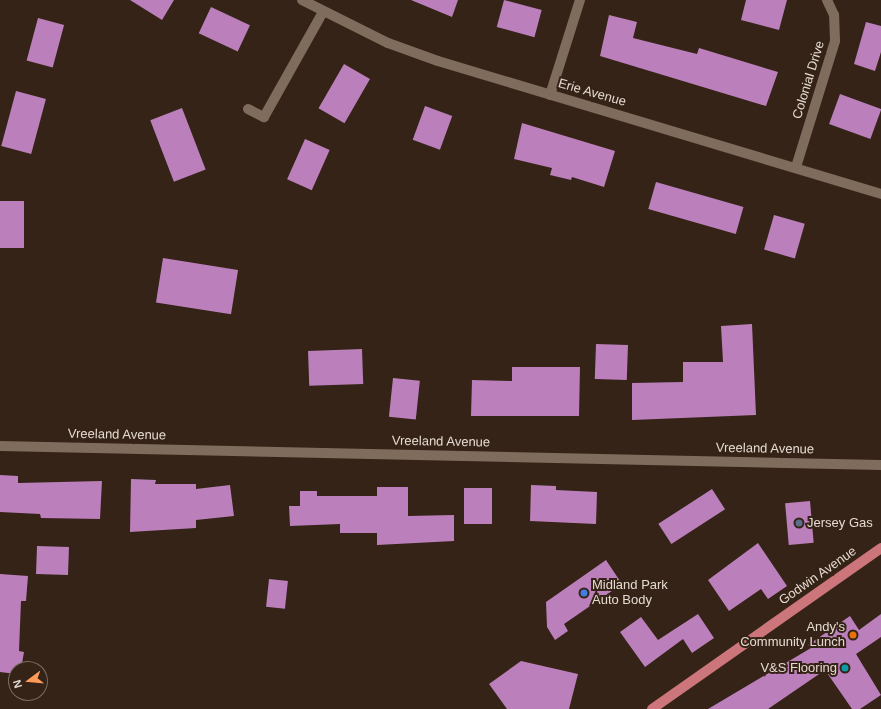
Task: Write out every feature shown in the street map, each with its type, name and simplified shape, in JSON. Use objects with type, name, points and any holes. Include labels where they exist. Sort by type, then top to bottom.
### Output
[{"type":"main road","name":"Godwin Avenue","points":[[652,709],[881,548]]},
{"type":"street","name":"Erie Avenue","points":[[302,0],[322,12],[438,61],[796,167],[881,194]]},
{"type":"street","points":[[550,94],[580,0]]},
{"type":"street","name":"Colonial Drive","points":[[796,167],[835,41],[834,15],[827,0]]},
{"type":"street","points":[[248,109],[264,117],[322,12]]},
{"type":"street","name":"Vreeland Avenue","points":[[0,446],[881,465]]},
{"type":"building","points":[[130,0],[174,0],[162,20]]},
{"type":"building","points":[[411,0],[458,0],[452,17]]},
{"type":"building","points":[[504,0],[542,10],[534,37],[497,27]]},
{"type":"building","points":[[746,0],[787,0],[779,30],[741,20]]},
{"type":"building","points":[[211,7],[250,25],[238,51],[199,33]]},
{"type":"building","points":[[609,15],[637,22],[633,38],[697,54],[699,48],[778,72],[766,106],[600,56]]},
{"type":"building","points":[[38,18],[64,25],[53,67],[27,61]]},
{"type":"building","points":[[866,22],[881,26],[881,52],[875,71],[854,64]]},
{"type":"building","points":[[344,64],[370,79],[344,123],[318,108]]},
{"type":"building","points":[[16,91],[46,99],[31,154],[1,146]]},
{"type":"building","points":[[840,94],[881,109],[870,139],[829,124]]},
{"type":"building","points":[[425,106],[452,116],[440,150],[413,140]]},
{"type":"building","points":[[182,108],[206,170],[174,182],[150,120]]},
{"type":"building","points":[[522,123],[615,151],[604,187],[572,177],[571,180],[550,175],[552,168],[514,159]]},
{"type":"building","points":[[305,139],[330,150],[312,190],[287,179]]},
{"type":"building","points":[[656,182],[743,207],[736,234],[648,209]]},
{"type":"building","points":[[0,201],[24,201],[24,248],[0,248]]},
{"type":"building","points":[[774,215],[805,224],[795,258],[764,250]]},
{"type":"building","points":[[163,258],[238,270],[231,314],[156,302]]},
{"type":"building","points":[[752,324],[756,415],[632,420],[632,383],[683,382],[683,362],[723,362],[721,326]]},
{"type":"building","points":[[596,344],[628,345],[627,380],[595,379]]},
{"type":"building","points":[[362,349],[363,384],[309,386],[308,351]]},
{"type":"building","points":[[512,367],[580,367],[579,416],[471,416],[472,380],[512,381]]},
{"type":"building","points":[[393,378],[420,381],[416,420],[389,417]]},
{"type":"building","points":[[0,475],[18,476],[18,483],[102,481],[100,519],[41,518],[40,514],[0,512]]},
{"type":"building","points":[[131,479],[156,480],[155,484],[196,484],[196,489],[230,485],[234,516],[196,520],[196,528],[130,532]]},
{"type":"building","points":[[531,485],[556,486],[556,490],[597,492],[596,524],[530,521]]},
{"type":"building","points":[[377,487],[408,487],[408,516],[454,515],[454,541],[377,545],[377,533],[340,533],[340,524],[290,526],[289,506],[300,506],[300,491],[317,491],[317,496],[377,496]]},
{"type":"building","points":[[464,488],[492,488],[492,524],[464,524]]},
{"type":"building","points":[[712,489],[725,509],[671,544],[658,524]]},
{"type":"building","name":"Jersey Gas","points":[[810,501],[814,543],[789,545],[785,503]]},
{"type":"building","points":[[758,543],[787,586],[768,599],[761,589],[729,611],[708,580]]},
{"type":"building","points":[[37,546],[69,547],[68,575],[36,574]]},
{"type":"building","name":"Midland Park Auto Body","points":[[606,560],[622,584],[564,624],[568,631],[555,640],[547,627],[546,602]]},
{"type":"building","points":[[0,574],[28,576],[26,601],[21,601],[19,651],[24,652],[22,661],[8,661],[8,673],[0,672]]},
{"type":"building","points":[[269,579],[288,581],[285,609],[266,607]]},
{"type":"building","points":[[698,614],[714,638],[692,653],[683,639],[645,667],[620,632],[641,617],[658,640]]},
{"type":"building","points":[[881,614],[881,637],[856,654],[881,695],[860,709],[852,709],[825,670],[768,709],[708,709],[811,648],[808,645],[850,616],[859,630]]},
{"type":"building","points":[[521,661],[578,674],[569,709],[507,709],[489,684]]},
{"type":"place","name":"Jersey Gas","points":[[799,523]]},
{"type":"place","name":"Midland Park Auto Body","points":[[584,593]]},
{"type":"place","name":"Andy's Community Lunch","points":[[853,635]]},
{"type":"place","name":"V&S Flooring","points":[[845,668]]}]
